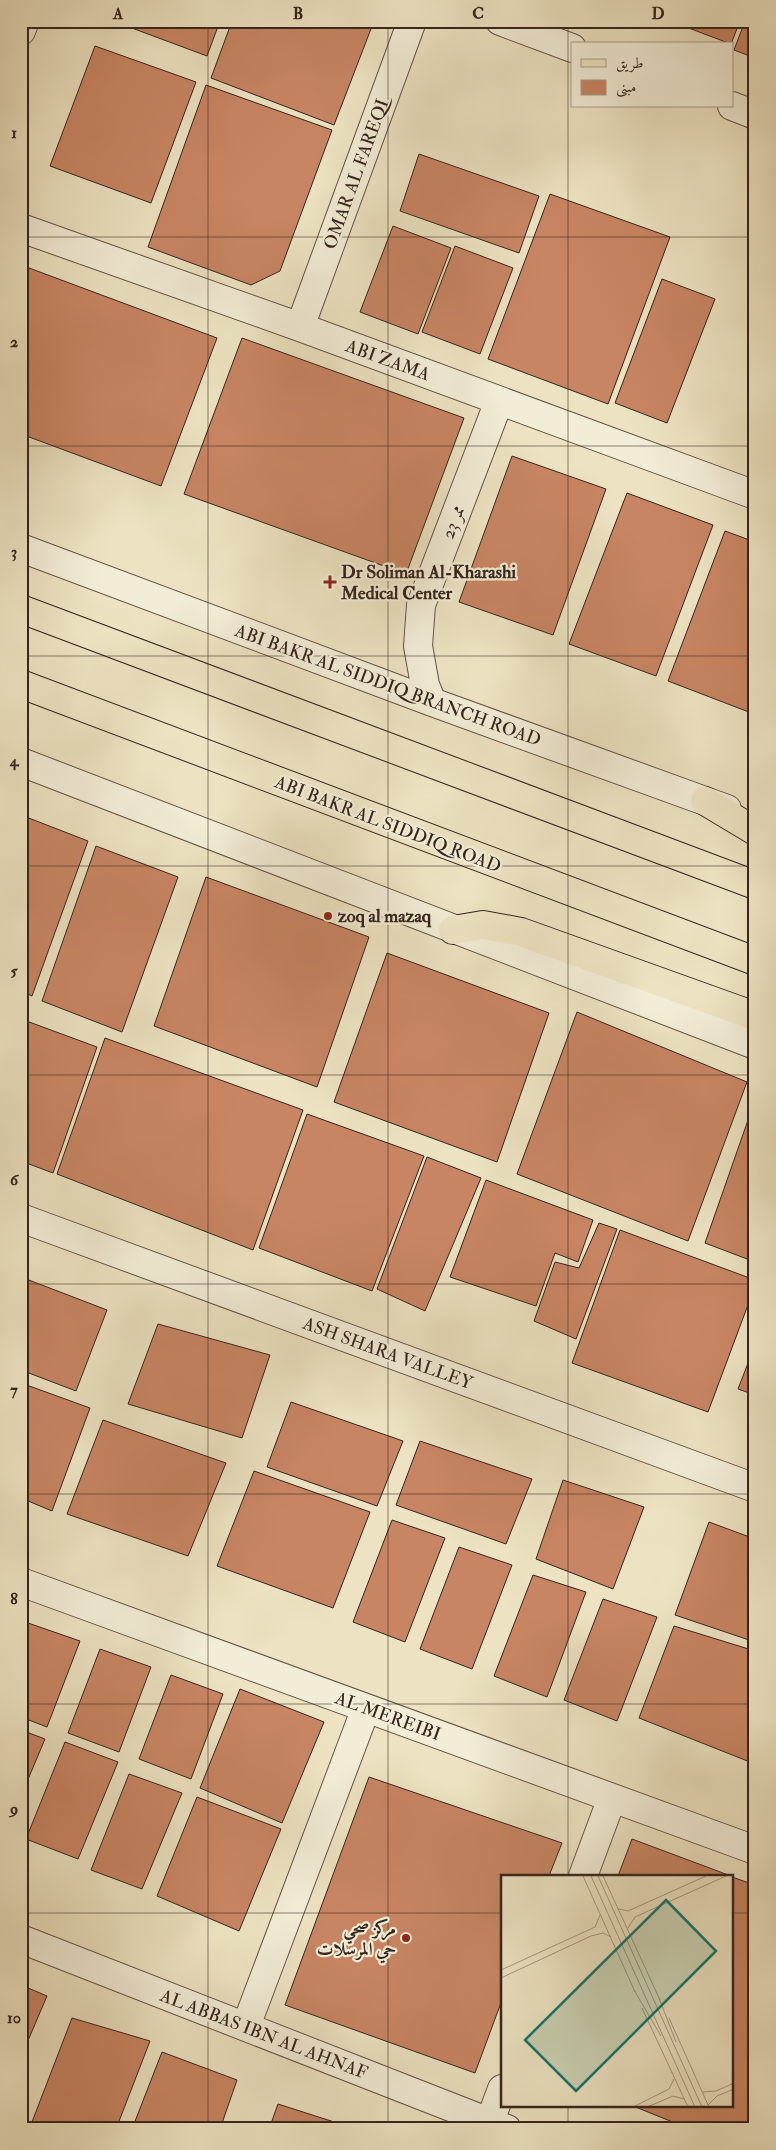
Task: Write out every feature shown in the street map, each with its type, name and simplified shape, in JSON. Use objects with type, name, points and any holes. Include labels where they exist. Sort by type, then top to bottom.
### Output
[{"type":"main road","points":[[21,609],[755,885]]},
{"type":"main road","name":"ABI BAKR AL SIDDIQ ROAD","points":[[21,684],[755,962]]},
{"type":"main road","points":[[705,801],[755,831]]},
{"type":"main road","points":[[453,930],[483,925],[512,929],[755,1016]]},
{"type":"street","points":[[21,31],[25,21]]},
{"type":"street","name":"OMAR AL FAREQI","points":[[300,328],[412,21]]},
{"type":"street","points":[[500,21],[571,48]]},
{"type":"street","points":[[734,107],[755,115]]},
{"type":"street","name":"ABI ZAMA","points":[[21,228],[755,495]]},
{"type":"street","name":"ممر 23","points":[[432,702],[421,667],[418,646],[421,605],[499,401]]},
{"type":"street","name":"ABI BAKR AL SIDDIQ BRANCH ROAD","points":[[21,548],[432,702],[755,818]]},
{"type":"street","points":[[21,762],[755,1045]]},
{"type":"street","name":"ASH SHARA VALLEY","points":[[21,1218],[755,1488]]},
{"type":"street","name":"AL MEREIBI","points":[[21,1582],[755,1850]]},
{"type":"street","points":[[246,2026],[366,1708]]},
{"type":"street","points":[[583,1875],[612,1798]]},
{"type":"street","name":"AL ABBAS IBN AL AHNAF","points":[[21,1939],[246,2026],[495,2126]]},
{"type":"street","points":[[495,2126],[501,2094]]},
{"type":"building","points":[[113,21],[220,21],[207,56]]},
{"type":"building","points":[[232,21],[374,21],[334,125],[211,78]]},
{"type":"building","points":[[670,21],[740,21],[732,42],[726,42]]},
{"type":"building","points":[[745,21],[755,21],[755,58],[734,50]]},
{"type":"building","points":[[95,46],[196,82],[151,203],[50,166]]},
{"type":"building","points":[[206,85],[332,130],[280,271],[251,285],[148,247]]},
{"type":"building","points":[[419,154],[539,196],[519,253],[400,211]]},
{"type":"building","points":[[550,194],[670,237],[608,404],[488,359]]},
{"type":"building","points":[[393,226],[451,248],[418,334],[360,312]]},
{"type":"building","points":[[455,246],[513,268],[480,354],[422,332]]},
{"type":"building","points":[[21,265],[217,338],[161,486],[21,434]]},
{"type":"building","points":[[662,279],[715,299],[667,423],[615,403]]},
{"type":"building","points":[[242,338],[464,418],[406,574],[184,494]]},
{"type":"building","points":[[512,456],[606,489],[553,635],[459,602]]},
{"type":"building","points":[[627,493],[713,525],[656,676],[569,644]]},
{"type":"building","points":[[725,531],[755,542],[754,714],[668,681]]},
{"type":"building","points":[[21,815],[88,841],[32,996],[21,991]]},
{"type":"building","points":[[96,846],[178,877],[122,1032],[42,1001]]},
{"type":"building","points":[[206,877],[369,937],[317,1087],[154,1026]]},
{"type":"building","points":[[387,953],[549,1013],[497,1162],[334,1102]]},
{"type":"building","points":[[577,1012],[747,1082],[688,1241],[517,1174]]},
{"type":"building","points":[[21,1019],[97,1047],[53,1173],[21,1161]]},
{"type":"building","points":[[105,1038],[303,1110],[253,1250],[57,1174]]},
{"type":"building","points":[[755,1100],[755,1262],[705,1243]]},
{"type":"building","points":[[307,1114],[424,1156],[372,1291],[259,1248]]},
{"type":"building","points":[[427,1157],[481,1178],[425,1311],[377,1289]]},
{"type":"building","points":[[486,1180],[593,1220],[578,1262],[555,1253],[536,1306],[450,1277]]},
{"type":"building","points":[[599,1223],[617,1229],[576,1339],[534,1321],[555,1262],[579,1268]]},
{"type":"building","points":[[620,1230],[755,1280],[755,1286],[708,1412],[572,1363]]},
{"type":"building","points":[[21,1277],[107,1310],[76,1391],[21,1370]]},
{"type":"building","points":[[158,1324],[270,1355],[242,1438],[128,1404]]},
{"type":"building","points":[[755,1345],[755,1395],[738,1389]]},
{"type":"building","points":[[21,1383],[90,1408],[52,1511],[21,1498]]},
{"type":"building","points":[[291,1402],[403,1441],[377,1506],[267,1467]]},
{"type":"building","points":[[103,1420],[226,1463],[188,1556],[67,1514]]},
{"type":"building","points":[[420,1441],[532,1479],[506,1544],[396,1505]]},
{"type":"building","points":[[254,1471],[370,1512],[333,1608],[217,1566]]},
{"type":"building","points":[[563,1480],[644,1507],[613,1589],[536,1559]]},
{"type":"building","points":[[392,1520],[445,1538],[405,1642],[353,1622]]},
{"type":"building","points":[[709,1522],[755,1539],[755,1642],[675,1615]]},
{"type":"building","points":[[459,1547],[512,1565],[472,1669],[420,1649]]},
{"type":"building","points":[[533,1575],[586,1592],[547,1697],[494,1676]]},
{"type":"building","points":[[603,1599],[657,1617],[617,1721],[564,1700]]},
{"type":"building","points":[[28,1623],[80,1641],[47,1727],[21,1717],[21,1641]]},
{"type":"building","points":[[674,1626],[755,1651],[755,1764],[639,1718]]},
{"type":"building","points":[[100,1649],[151,1667],[119,1752],[68,1733]]},
{"type":"building","points":[[171,1675],[223,1694],[191,1779],[139,1759]]},
{"type":"building","points":[[240,1689],[324,1722],[282,1823],[200,1788]]},
{"type":"building","points":[[21,1730],[45,1739],[21,1796]]},
{"type":"building","points":[[65,1742],[118,1762],[78,1859],[26,1839]]},
{"type":"building","points":[[129,1774],[182,1793],[142,1889],[91,1870]]},
{"type":"building","name":"مركز صحي حي المرسلات","points":[[369,1777],[562,1843],[549,1875],[501,1875],[501,2003],[475,2073],[285,2005]]},
{"type":"building","points":[[197,1797],[281,1829],[239,1931],[157,1896]]},
{"type":"building","points":[[632,1839],[728,1875],[618,1875]]},
{"type":"building","points":[[734,1878],[755,1885],[755,2108],[747,2129],[690,2129],[638,2108],[734,2108]]},
{"type":"building","points":[[21,1985],[47,1996],[21,2057]]},
{"type":"building","points":[[72,2018],[150,2041],[116,2129],[49,2129],[32,2122]]},
{"type":"building","points":[[162,2052],[237,2080],[220,2129],[132,2129]]},
{"type":"building","points":[[278,2104],[356,2129],[269,2129]]},
{"type":"place","name":"Dr Soliman Al-Kharashi Medical Center","points":[[330,582]]},
{"type":"place","name":"zoq al mazaq","points":[[328,916]]},
{"type":"place","name":"مركز صحي حي المرسلات","points":[[406,1938]]}]
